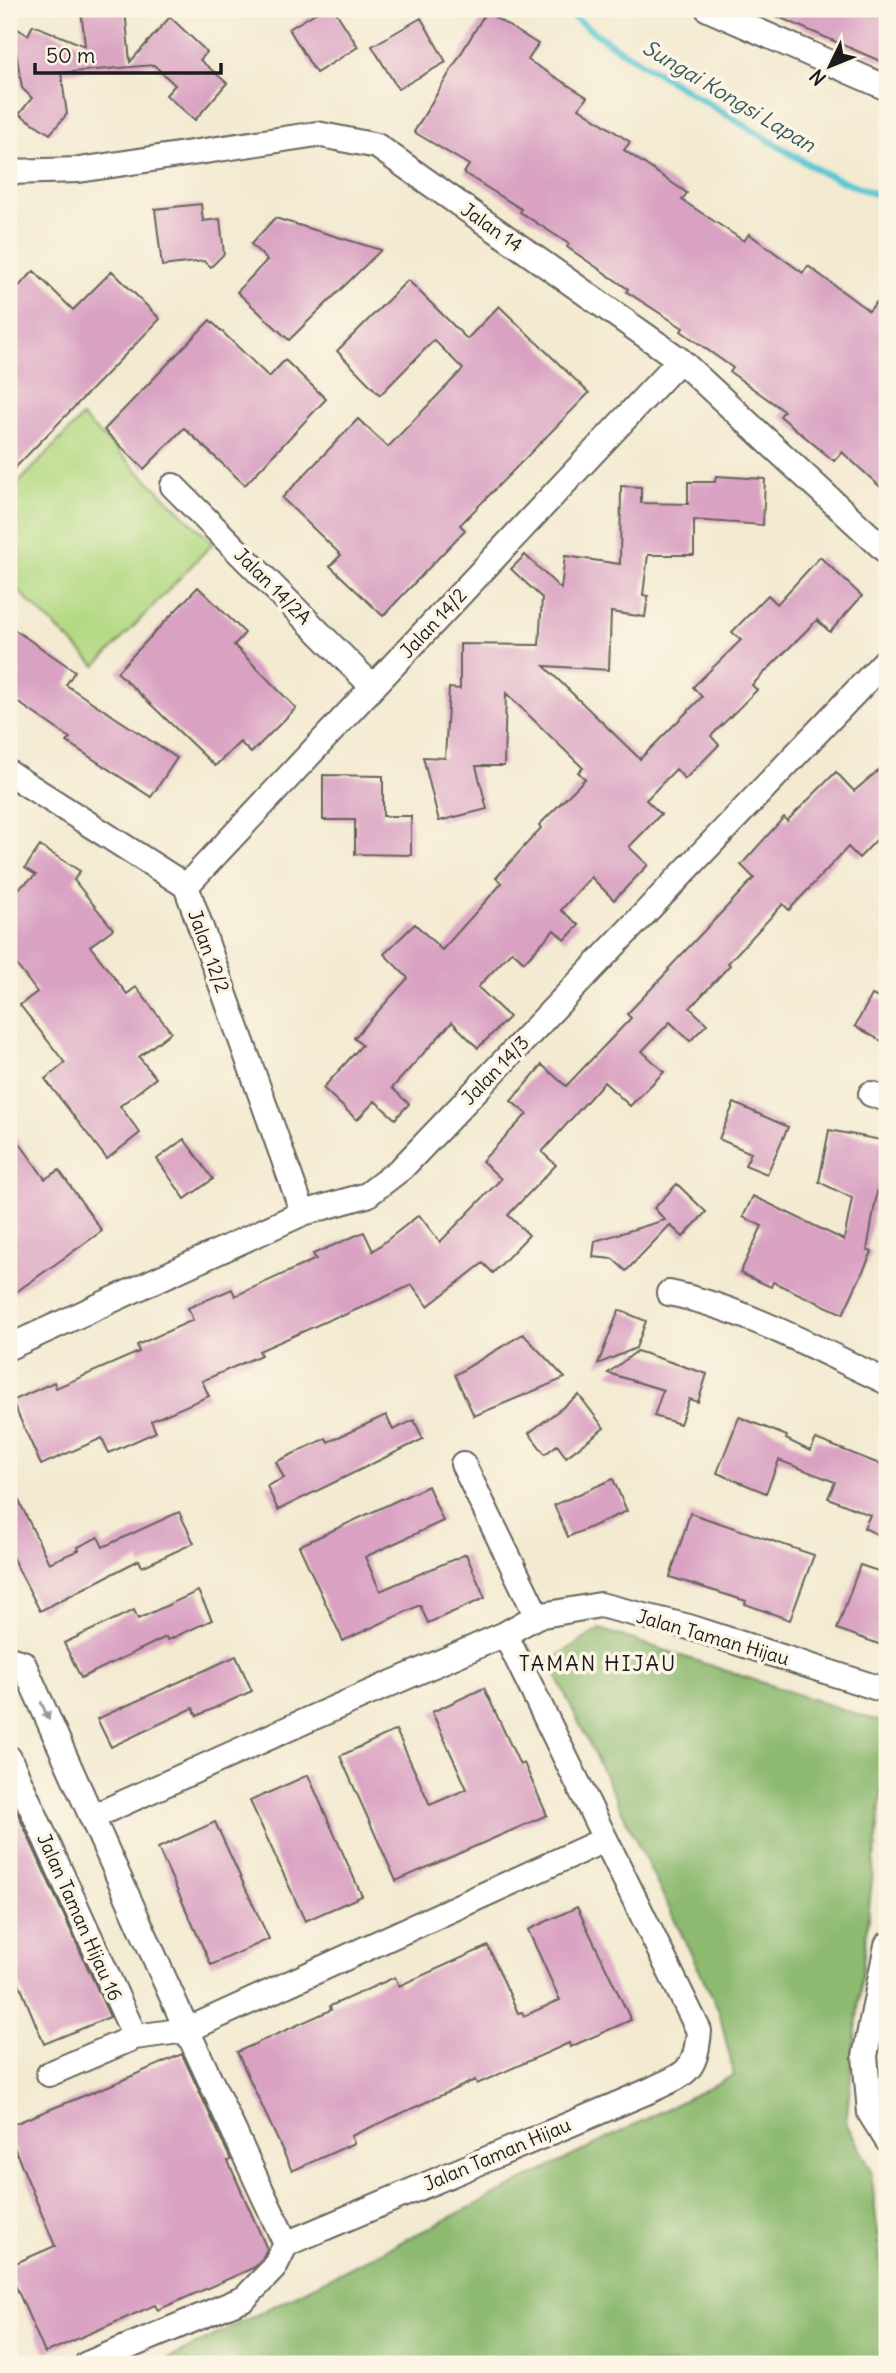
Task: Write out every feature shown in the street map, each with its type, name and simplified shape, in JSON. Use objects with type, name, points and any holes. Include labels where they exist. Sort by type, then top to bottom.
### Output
[{"type":"street","points":[[708,9],[887,88]]},
{"type":"street","name":"Jalan 14","points":[[9,172],[79,170],[317,134],[377,146],[680,360],[887,552]]},
{"type":"street","name":"Jalan 14/2","points":[[186,886],[680,360]]},
{"type":"street","name":"Jalan 14/2A","points":[[173,486],[373,687]]},
{"type":"street","name":"Jalan 14/3","points":[[9,1347],[303,1213],[367,1195],[402,1168],[887,659]]},
{"type":"street","name":"Jalan 12/2","points":[[9,772],[186,886],[303,1213]]},
{"type":"street","points":[[669,1293],[729,1310],[887,1381]]},
{"type":"street","points":[[463,1464],[537,1616]]},
{"type":"street","name":"Jalan Taman Hijau","points":[[92,1817],[506,1634],[537,1616],[600,1605],[690,1627],[887,1691]]},
{"type":"street","name":"Jalan Taman Hijau","points":[[286,2244],[651,2090],[685,2073],[697,2056],[699,2031],[506,1634]]},
{"type":"street","points":[[9,1659],[23,1663],[187,2031],[286,2244],[274,2268],[245,2298],[87,2364]]},
{"type":"street","name":"Jalan Taman Hijau 16","points":[[9,1758],[135,2037]]},
{"type":"street","points":[[49,2074],[135,2037],[187,2031],[604,1840]]},
{"type":"street","points":[[887,1945],[865,2056],[870,2113],[887,2140]]},
{"type":"green space","points":[[82,417],[213,543],[96,666],[9,582],[9,493]]},
{"type":"green space","points":[[600,1629],[887,1724],[846,2123],[871,2169],[887,2328],[887,2364],[158,2364],[734,2075],[719,2011],[549,1661]]},
{"type":"building","points":[[81,9],[125,9],[130,62],[170,17],[207,52],[200,60],[227,83],[195,120],[166,95],[175,85],[154,65],[61,73],[67,114],[50,134],[19,114],[32,98],[22,88],[16,52],[9,48],[9,41],[16,28],[28,35],[33,25],[85,46]]},
{"type":"building","points":[[322,9],[334,9],[358,47],[316,73],[289,29]]},
{"type":"building","points":[[760,9],[887,9],[887,64]]},
{"type":"building","points":[[486,12],[538,44],[528,60],[587,97],[579,108],[630,142],[624,150],[687,193],[682,200],[744,241],[749,234],[803,273],[808,266],[869,311],[887,290],[887,493],[842,452],[834,461],[780,416],[784,411],[730,372],[733,368],[681,331],[683,328],[627,292],[628,289],[567,247],[569,244],[520,212],[521,209],[464,173],[469,165],[414,132]]},
{"type":"building","points":[[421,18],[446,62],[398,89],[372,46]]},
{"type":"building","points":[[201,204],[203,221],[220,219],[224,254],[211,267],[204,261],[162,266],[155,209]]},
{"type":"building","points":[[275,218],[381,250],[289,340],[237,292],[267,260],[251,244]]},
{"type":"building","points":[[34,271],[73,310],[112,271],[160,319],[9,474],[9,296]]},
{"type":"building","points":[[408,280],[467,339],[499,306],[589,393],[460,525],[465,530],[383,616],[330,566],[341,555],[282,498],[358,419],[388,447],[463,369],[434,340],[380,395],[337,351]]},
{"type":"building","points":[[210,320],[269,377],[285,360],[326,399],[245,485],[184,428],[144,469],[104,430]]},
{"type":"building","points":[[716,476],[765,479],[763,525],[694,520],[694,555],[648,555],[643,595],[648,596],[645,617],[611,612],[609,670],[544,666],[640,759],[702,697],[693,687],[741,640],[732,632],[768,595],[777,604],[820,557],[862,596],[830,632],[817,620],[752,685],[757,690],[711,736],[719,745],[685,779],[676,769],[646,800],[661,814],[629,847],[648,865],[614,900],[591,877],[561,910],[579,925],[565,940],[554,930],[524,962],[512,951],[478,987],[509,1017],[478,1048],[452,1022],[392,1088],[409,1104],[395,1119],[375,1101],[357,1120],[323,1088],[362,1045],[354,1038],[408,978],[384,954],[415,924],[442,950],[502,883],[496,878],[541,828],[539,825],[585,779],[578,772],[583,768],[506,693],[504,766],[476,766],[487,809],[439,821],[423,757],[445,758],[449,688],[460,689],[460,644],[539,645],[542,598],[511,569],[525,555],[561,589],[565,556],[620,564],[621,486],[641,487],[641,503],[688,504],[688,482],[715,482]]},
{"type":"building","points":[[198,587],[245,633],[234,645],[296,708],[251,753],[240,742],[215,766],[117,672]]},
{"type":"building","points":[[9,626],[75,671],[66,685],[177,758],[151,797],[67,742],[70,738],[9,696]]},
{"type":"building","points":[[887,763],[887,829],[859,858],[848,847],[789,910],[783,904],[728,963],[730,965],[690,1008],[707,1024],[690,1041],[670,1022],[642,1051],[664,1072],[630,1106],[604,1082],[542,1152],[556,1165],[508,1215],[529,1235],[493,1273],[483,1263],[428,1306],[412,1285],[340,1315],[259,1351],[261,1355],[202,1381],[209,1396],[151,1421],[156,1432],[109,1453],[102,1438],[41,1465],[12,1401],[54,1382],[56,1388],[139,1352],[137,1345],[193,1320],[188,1308],[232,1289],[235,1296],[316,1259],[313,1254],[364,1232],[373,1251],[419,1215],[440,1242],[501,1179],[482,1161],[527,1114],[511,1101],[542,1065],[566,1086],[631,1018],[627,1014],[754,878],[741,865],[784,817],[787,821],[836,772],[854,791]]},
{"type":"building","points":[[323,775],[383,776],[383,816],[411,816],[411,855],[355,854],[355,820],[323,820]]},
{"type":"building","points":[[40,846],[80,871],[74,880],[113,929],[90,946],[127,994],[136,987],[171,1032],[139,1057],[156,1078],[120,1106],[140,1133],[107,1159],[45,1079],[65,1063],[20,1005],[37,992],[9,955],[9,896],[36,875],[25,868]]},
{"type":"building","points":[[872,995],[887,1002],[887,1044],[855,1026]]},
{"type":"building","points":[[734,1103],[788,1127],[767,1174],[745,1165],[751,1153],[719,1139]]},
{"type":"building","points":[[9,1128],[45,1179],[59,1170],[102,1231],[9,1297]]},
{"type":"building","points":[[829,1130],[886,1141],[867,1250],[872,1252],[843,1314],[773,1282],[771,1287],[740,1273],[762,1226],[743,1217],[753,1196],[844,1240],[852,1198],[819,1182]]},
{"type":"building","points":[[184,1139],[213,1179],[185,1199],[157,1159]]},
{"type":"building","points":[[677,1184],[706,1212],[683,1237],[670,1225],[626,1271],[613,1259],[593,1257],[595,1241],[665,1220],[654,1208]]},
{"type":"building","points":[[619,1310],[646,1321],[636,1348],[598,1364]]},
{"type":"building","points":[[523,1334],[565,1378],[474,1416],[455,1375]]},
{"type":"building","points":[[637,1351],[707,1374],[698,1402],[689,1399],[680,1424],[654,1416],[663,1390],[608,1373]]},
{"type":"building","points":[[579,1395],[604,1428],[566,1457],[557,1445],[545,1454],[529,1433]]},
{"type":"building","points":[[386,1415],[393,1430],[414,1420],[423,1439],[278,1510],[267,1486],[284,1478],[276,1462],[326,1438],[328,1442]]},
{"type":"building","points":[[739,1417],[787,1436],[786,1439],[810,1451],[816,1439],[887,1467],[887,1539],[864,1528],[870,1515],[828,1498],[835,1482],[779,1460],[766,1493],[717,1473]]},
{"type":"building","points":[[613,1479],[627,1511],[568,1537],[554,1505]]},
{"type":"building","points":[[9,1480],[49,1563],[79,1550],[78,1547],[98,1537],[103,1547],[179,1512],[194,1543],[142,1567],[139,1560],[40,1611],[9,1551]]},
{"type":"building","points":[[428,1486],[443,1521],[365,1557],[380,1591],[466,1554],[485,1598],[428,1623],[420,1605],[343,1641],[299,1546]]},
{"type":"building","points":[[690,1513],[814,1555],[790,1620],[745,1604],[746,1601],[670,1577]]},
{"type":"building","points":[[860,1565],[887,1574],[887,1647],[837,1629]]},
{"type":"building","points":[[198,1591],[212,1620],[168,1640],[166,1637],[81,1678],[64,1643],[134,1610],[138,1619]]},
{"type":"building","points":[[236,1656],[252,1691],[197,1716],[193,1708],[111,1747],[97,1719]]},
{"type":"building","points":[[484,1688],[520,1765],[524,1763],[547,1815],[396,1881],[340,1756],[396,1730],[430,1805],[467,1789],[432,1712]]},
{"type":"building","points":[[308,1775],[362,1896],[305,1921],[250,1801]]},
{"type":"building","points":[[9,1794],[110,2017],[44,2044],[9,1959]]},
{"type":"building","points":[[215,1822],[269,1939],[211,1965],[158,1848]]},
{"type":"building","points":[[577,1907],[631,2020],[570,2047],[569,2043],[477,2084],[475,2080],[351,2136],[354,2143],[292,2171],[237,2052],[331,2010],[330,2006],[395,1977],[399,1986],[488,1946],[518,2013],[522,2012],[524,2016],[560,2000],[528,1930]]},
{"type":"building","points":[[182,2054],[231,2160],[228,2161],[267,2249],[253,2268],[158,2310],[155,2305],[45,2353],[9,2266],[55,2246],[9,2135],[9,2126]]},
{"type":"waterway","name":"Sungai Kongsi Lapan","points":[[562,9],[615,47],[823,173],[887,199]]},
{"type":"district","name":"TAMAN HIJAU","points":[[598,1663]]}]
